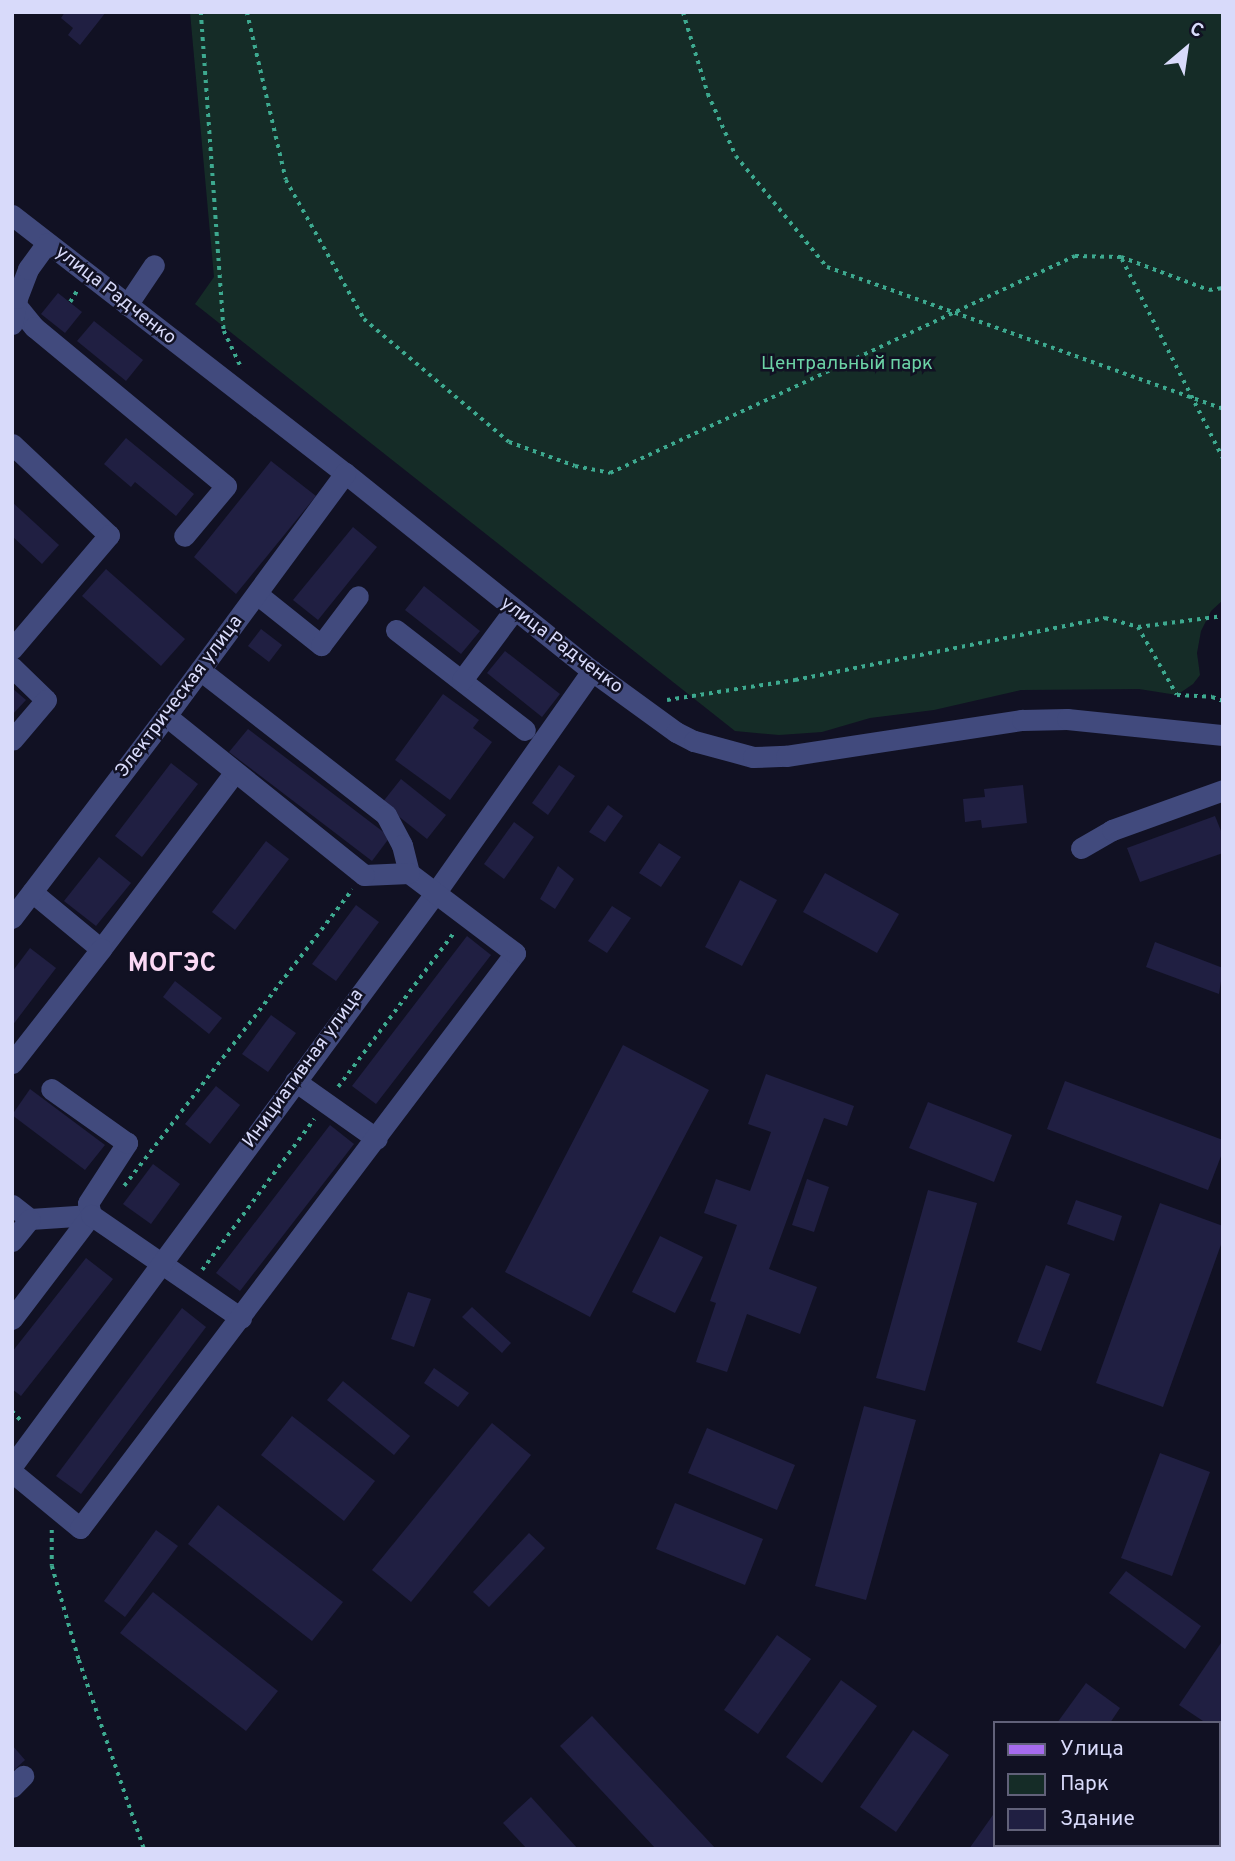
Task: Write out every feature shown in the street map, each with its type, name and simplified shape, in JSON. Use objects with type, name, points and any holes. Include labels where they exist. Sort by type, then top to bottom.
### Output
[{"type":"street","name":"улица Радченко","points":[[12,215],[345,473],[592,671],[676,732],[719,749],[753,757],[786,756],[1022,720],[1067,719],[1223,735]]},
{"type":"street","points":[[47,243],[28,269],[14,309],[226,486],[184,536]]},
{"type":"street","points":[[127,305],[154,265]]},
{"type":"street","points":[[12,444],[109,535],[12,649]]},
{"type":"street","name":"Электрическая улица","points":[[12,918],[166,716],[345,473]]},
{"type":"street","points":[[257,594],[321,645],[358,596]]},
{"type":"street","points":[[462,680],[514,610]]},
{"type":"street","points":[[397,630],[525,730]]},
{"type":"street","points":[[12,667],[46,700],[12,740]]},
{"type":"street","points":[[200,670],[386,815],[402,845],[409,873]]},
{"type":"street","name":"Инициативная улица","points":[[12,1466],[436,892],[592,671]]},
{"type":"street","points":[[12,1472],[80,1528],[516,953],[409,873],[364,875],[166,716]]},
{"type":"street","points":[[12,1063],[102,950],[234,773]]},
{"type":"street","points":[[1081,848],[1112,830],[1223,790]]},
{"type":"street","points":[[33,892],[102,950]]},
{"type":"street","points":[[295,1081],[377,1139]]},
{"type":"street","points":[[51,1089],[127,1143],[88,1203],[91,1215]]},
{"type":"street","points":[[12,1205],[30,1219],[91,1215],[241,1318]]},
{"type":"street","points":[[12,1319],[91,1215]]},
{"type":"street","points":[[12,1241],[30,1219]]},
{"type":"path","points":[[201,12],[224,331],[247,380],[237,372]]},
{"type":"path","points":[[247,12],[286,180],[364,319],[509,442],[575,466],[610,473],[1075,256],[1121,257],[1209,290],[1223,288]]},
{"type":"path","points":[[683,12],[708,94],[736,156],[827,267],[1223,409]]},
{"type":"path","points":[[1121,257],[1223,458]]},
{"type":"path","points":[[70,302],[80,286]]},
{"type":"path","points":[[658,694],[670,702],[1105,618],[1138,627],[1223,616]]},
{"type":"path","points":[[1138,627],[1177,695],[1223,701]]},
{"type":"path","points":[[118,1194],[364,875]]},
{"type":"path","points":[[52,1505],[52,1566],[79,1660],[144,1849]]},
{"type":"green space","name":"Центральный парк","points":[[190,12],[1223,12],[1223,600],[1211,611],[1201,631],[1197,653],[1200,675],[1193,684],[1177,695],[1139,689],[1021,690],[934,710],[870,718],[822,732],[779,735],[735,731],[195,304],[214,277]]},
{"type":"building","points":[[65,12],[106,12],[80,45],[68,35],[73,28],[61,18]]},
{"type":"building","points":[[58,293],[82,312],[65,333],[41,314]]},
{"type":"building","points":[[94,321],[143,360],[126,381],[77,341]]},
{"type":"building","points":[[126,438],[194,494],[176,516],[135,482],[131,487],[104,464]]},
{"type":"building","points":[[271,461],[316,496],[236,594],[194,557]]},
{"type":"building","points":[[12,502],[59,545],[42,564],[12,536]]},
{"type":"building","points":[[353,527],[377,547],[318,620],[293,600]]},
{"type":"building","points":[[106,569],[185,639],[161,666],[82,596]]},
{"type":"building","points":[[424,586],[480,631],[461,654],[405,610]]},
{"type":"building","points":[[261,629],[282,645],[269,662],[248,646]]},
{"type":"building","points":[[505,651],[560,694],[542,717],[487,673]]},
{"type":"building","points":[[12,688],[26,700],[12,715]]},
{"type":"building","points":[[443,694],[479,720],[473,728],[492,742],[450,800],[395,760]]},
{"type":"building","points":[[248,729],[390,837],[372,861],[229,752]]},
{"type":"building","points":[[171,763],[198,784],[142,857],[115,836]]},
{"type":"building","points":[[559,765],[575,776],[548,815],[532,803]]},
{"type":"building","points":[[401,779],[446,815],[427,839],[382,803]]},
{"type":"building","points":[[1023,785],[1027,823],[982,828],[981,820],[965,822],[963,799],[985,797],[984,789]]},
{"type":"building","points":[[608,805],[623,816],[605,842],[589,832]]},
{"type":"building","points":[[1215,816],[1223,836],[1223,853],[1140,882],[1127,848]]},
{"type":"building","points":[[514,822],[534,837],[504,879],[484,864]]},
{"type":"building","points":[[266,841],[289,859],[235,930],[212,912]]},
{"type":"building","points":[[659,843],[681,857],[661,887],[639,873]]},
{"type":"building","points":[[99,857],[131,883],[96,926],[64,901]]},
{"type":"building","points":[[558,866],[574,879],[555,909],[540,899]]},
{"type":"building","points":[[825,873],[899,914],[877,953],[803,912]]},
{"type":"building","points":[[740,880],[777,900],[742,966],[705,947]]},
{"type":"building","points":[[356,905],[379,922],[336,981],[312,964]]},
{"type":"building","points":[[612,906],[631,918],[607,953],[588,941]]},
{"type":"building","points":[[467,936],[491,955],[376,1104],[352,1086]]},
{"type":"building","points":[[1155,942],[1223,968],[1219,994],[1146,967]]},
{"type":"building","points":[[30,948],[56,968],[12,1026],[12,972]]},
{"type":"building","points":[[175,981],[222,1018],[209,1034],[163,997]]},
{"type":"building","points":[[271,1015],[296,1033],[268,1072],[242,1054]]},
{"type":"building","points":[[623,1045],[709,1090],[590,1317],[505,1272]]},
{"type":"building","points":[[766,1074],[854,1106],[847,1126],[824,1118],[769,1269],[817,1287],[800,1334],[747,1314],[727,1372],[696,1362],[716,1303],[710,1301],[737,1225],[704,1213],[716,1179],[750,1191],[771,1132],[748,1124]]},
{"type":"building","points":[[1065,1081],[1223,1140],[1223,1151],[1208,1190],[1047,1129]]},
{"type":"building","points":[[216,1086],[240,1105],[210,1144],[185,1124]]},
{"type":"building","points":[[30,1089],[105,1145],[85,1170],[12,1115]]},
{"type":"building","points":[[928,1102],[1012,1135],[994,1182],[909,1148]]},
{"type":"building","points":[[330,1125],[354,1144],[240,1291],[216,1273]]},
{"type":"building","points":[[153,1164],[180,1184],[151,1224],[123,1204]]},
{"type":"building","points":[[807,1179],[829,1187],[814,1232],[792,1225]]},
{"type":"building","points":[[928,1190],[977,1203],[925,1391],[876,1378]]},
{"type":"building","points":[[1076,1200],[1122,1216],[1114,1241],[1067,1224]]},
{"type":"building","points":[[1160,1203],[1223,1226],[1223,1239],[1163,1407],[1096,1383]]},
{"type":"building","points":[[660,1236],[703,1257],[675,1313],[632,1292]]},
{"type":"building","points":[[86,1258],[113,1279],[21,1396],[12,1389],[12,1352]]},
{"type":"building","points":[[1046,1265],[1070,1274],[1041,1351],[1017,1342]]},
{"type":"building","points":[[408,1292],[431,1299],[414,1347],[391,1339]]},
{"type":"building","points":[[472,1307],[511,1343],[502,1353],[462,1317]]},
{"type":"building","points":[[182,1308],[206,1327],[81,1494],[56,1476]]},
{"type":"building","points":[[434,1368],[469,1393],[458,1407],[424,1383]]},
{"type":"building","points":[[343,1381],[410,1436],[394,1455],[327,1400]]},
{"type":"building","points":[[864,1406],[916,1420],[866,1600],[815,1586]]},
{"type":"building","points":[[292,1416],[375,1481],[344,1521],[261,1455]]},
{"type":"building","points":[[492,1423],[531,1455],[411,1602],[372,1570]]},
{"type":"building","points":[[707,1428],[795,1465],[777,1510],[688,1473]]},
{"type":"building","points":[[1160,1453],[1210,1472],[1172,1576],[1121,1558]]},
{"type":"building","points":[[675,1503],[763,1539],[745,1585],[656,1549]]},
{"type":"building","points":[[218,1505],[343,1602],[312,1641],[188,1544]]},
{"type":"building","points":[[156,1530],[178,1546],[125,1617],[104,1601]]},
{"type":"building","points":[[529,1533],[545,1548],[489,1607],[473,1592]]},
{"type":"building","points":[[1126,1571],[1201,1626],[1185,1649],[1109,1593]]},
{"type":"building","points":[[153,1592],[278,1691],[246,1731],[120,1633]]},
{"type":"building","points":[[777,1635],[811,1659],[758,1734],[724,1710]]},
{"type":"building","points":[[1223,1640],[1223,1726],[1221,1721],[1203,1721],[1179,1705]]},
{"type":"building","points":[[841,1680],[877,1706],[822,1783],[786,1757]]},
{"type":"building","points":[[1086,1683],[1120,1708],[1111,1721],[1058,1721]]},
{"type":"building","points":[[592,1716],[716,1849],[656,1849],[560,1746]]},
{"type":"building","points":[[913,1730],[949,1755],[896,1832],[860,1807]]},
{"type":"building","points":[[12,1745],[25,1760],[12,1772]]},
{"type":"building","points":[[531,1797],[578,1849],[527,1849],[503,1823]]},
{"type":"building","points":[[993,1815],[993,1847],[1021,1847],[1020,1849],[969,1849]]},
{"type":"district","name":"МОГЭС","points":[[172,965]]}]
